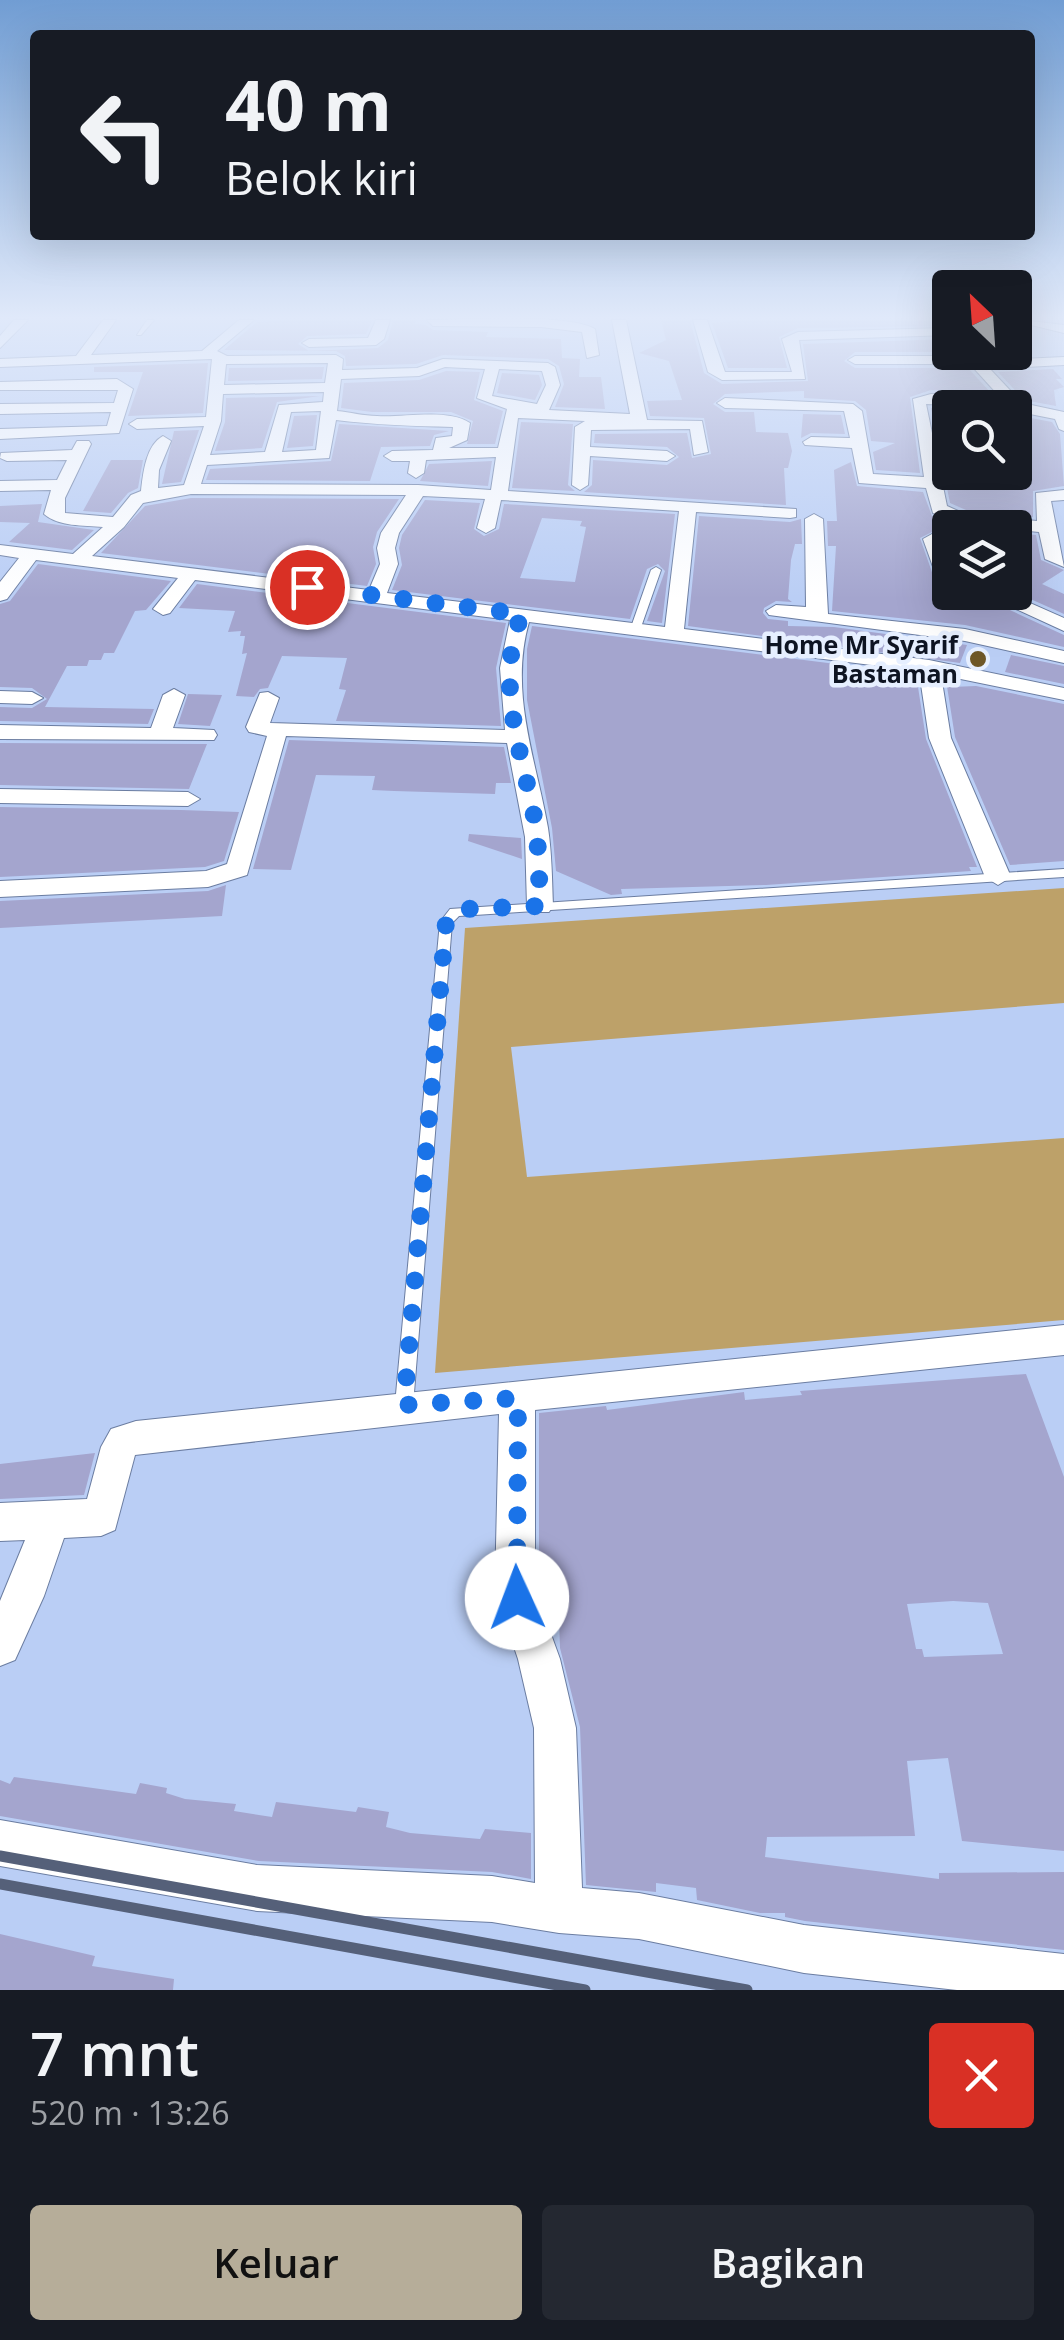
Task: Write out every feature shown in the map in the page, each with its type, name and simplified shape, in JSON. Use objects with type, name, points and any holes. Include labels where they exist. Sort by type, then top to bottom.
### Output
[{"type":"street","points":[[2,447],[113,430],[118,413]]},
{"type":"street","points":[[191,488],[214,413]]},
{"type":"street","points":[[272,458],[283,413]]},
{"type":"street","points":[[200,460],[323,455],[330,413]]},
{"type":"street","points":[[343,413],[377,420],[425,418],[425,422],[462,423],[459,440],[442,441],[440,452]]},
{"type":"street","points":[[486,528],[497,496],[511,413],[700,425],[700,452]]},
{"type":"street","points":[[638,413],[640,421]]},
{"type":"street","points":[[854,413],[865,479],[932,484]]},
{"type":"street","points":[[920,413],[932,470]]},
{"type":"street","points":[[1032,413],[1062,416],[1064,426]]},
{"type":"street","points":[[137,424],[213,421]]},
{"type":"street","points":[[580,484],[584,426],[640,421]]},
{"type":"street","points":[[925,439],[932,440]]},
{"type":"street","points":[[149,494],[151,470],[163,441]]},
{"type":"street","points":[[811,442],[858,443]]},
{"type":"street","points":[[2,447],[80,449],[52,508],[56,516],[118,524]]},
{"type":"street","points":[[583,450],[667,456]]},
{"type":"street","points":[[392,456],[506,453]]},
{"type":"street","points":[[376,596],[389,564],[386,548],[390,533],[415,490],[420,456]]},
{"type":"street","points":[[0,486],[62,485]]},
{"type":"street","points":[[78,559],[118,524],[131,504],[149,494],[191,488],[415,490],[790,513]]},
{"type":"street","points":[[936,490],[939,509],[950,517],[1044,527]]},
{"type":"street","points":[[1057,495],[1042,497],[1044,527],[1051,555],[1064,561]]},
{"type":"street","points":[[674,634],[688,507]]},
{"type":"street","points":[[814,519],[816,614]]},
{"type":"street","points":[[0,550],[928,666],[1064,694]]},
{"type":"street","points":[[0,595],[32,553]]},
{"type":"street","points":[[163,609],[191,573]]},
{"type":"street","points":[[299,609],[307,587]]},
{"type":"street","points":[[957,610],[965,634]]},
{"type":"street","points":[[1029,610],[1064,625]]},
{"type":"street","points":[[776,611],[816,614],[829,622],[965,634],[1064,657]]},
{"type":"street","points":[[522,614],[514,636],[510,692],[536,831],[540,906]]},
{"type":"street","points":[[928,666],[940,738],[998,877]]},
{"type":"street","points":[[159,734],[174,695]]},
{"type":"street","points":[[0,721],[15,697]]},
{"type":"street","points":[[268,698],[257,726],[262,729],[516,737]]},
{"type":"street","points":[[0,732],[206,736]]},
{"type":"street","points":[[0,888],[208,878],[238,870],[276,738]]},
{"type":"street","points":[[0,796],[188,799]]},
{"type":"street","points":[[0,1522],[101,1517],[124,1441],[404,1405],[518,1398],[1064,1340]]},
{"type":"street","points":[[518,1398],[515,1590],[540,1659],[555,1728],[560,1910]]},
{"type":"street","points":[[0,1645],[24,1596],[51,1520]]},
{"type":"street","points":[[0,1842],[257,1888],[492,1899],[560,1910],[639,1916],[804,1949],[1064,1978]]},
{"type":"lane","points":[[635,630],[656,570]]},
{"type":"lane","points":[[404,1405],[446,922],[454,912],[1064,872]]},
{"type":"shaded area","points":[[1064,888],[1064,1003],[511,1047],[527,1177],[1064,1138],[1064,1320],[435,1373],[465,928]]},
{"type":"building","points":[[129,413],[203,413],[203,413],[128,416]]},
{"type":"building","points":[[225,413],[273,413],[262,448],[215,451]]},
{"type":"building","points":[[453,413],[503,413],[495,444],[467,444],[473,421]]},
{"type":"building","points":[[649,413],[754,413],[756,432],[788,433],[792,451],[788,468],[784,468],[786,505],[584,492],[592,485],[593,460],[667,465],[679,457],[667,447],[594,443],[595,434],[687,433],[692,458],[711,454],[704,418],[650,416]]},
{"type":"building","points":[[866,413],[912,413],[920,473],[876,470],[873,452],[895,443],[871,441]]},
{"type":"building","points":[[803,414],[841,415],[845,434],[811,433],[801,438]]},
{"type":"building","points":[[317,415],[313,446],[287,448],[294,416]]},
{"type":"building","points":[[1032,418],[1052,422],[1060,434],[1064,486],[1033,491],[1033,517],[1032,510],[966,510],[950,503],[947,490],[1032,490]]},
{"type":"building","points":[[521,422],[573,424],[568,485],[575,491],[512,488]]},
{"type":"building","points":[[339,424],[449,431],[434,435],[430,446],[381,447],[370,481],[206,480],[210,469],[331,461]]},
{"type":"building","points":[[199,430],[181,482],[162,484],[174,431]]},
{"type":"building","points":[[111,460],[143,460],[138,488],[128,493],[111,513],[83,511]]},
{"type":"building","points":[[492,461],[488,486],[420,481],[429,464]]},
{"type":"building","points":[[851,462],[857,486],[923,492],[932,516],[932,532],[920,538],[932,572],[932,610],[1010,610],[1064,635],[1064,647],[965,625],[832,611],[836,546],[828,546],[827,521],[837,521],[834,470]]},
{"type":"building","points":[[191,498],[399,499],[377,532],[373,547],[376,564],[367,586],[101,553],[145,506]]},
{"type":"building","points":[[425,500],[480,503],[474,529],[484,536],[499,529],[504,504],[675,514],[662,623],[647,621],[665,571],[658,564],[647,569],[630,619],[392,590],[402,565],[402,535]],"holes":[[[542,518],[582,521],[580,526],[586,527],[575,582],[520,578]]]},
{"type":"building","points":[[42,504],[38,522],[94,530],[72,550],[9,542],[30,523],[0,522],[0,506]]},
{"type":"building","points":[[699,516],[790,522],[801,519],[802,544],[795,544],[791,560],[788,599],[792,602],[776,601],[764,608],[768,619],[788,621],[788,626],[834,627],[967,645],[960,663],[688,626]]},
{"type":"building","points":[[1032,535],[1036,535],[1041,560],[1064,570],[1042,584],[1064,594],[1064,614],[1032,600]]},
{"type":"building","points":[[38,564],[171,581],[146,610],[135,611],[114,653],[104,653],[101,660],[89,660],[87,666],[67,666],[45,707],[154,709],[148,724],[0,721],[0,707],[32,708],[47,699],[32,688],[0,687],[0,604],[10,601]]},
{"type":"building","points":[[197,584],[506,623],[496,668],[501,726],[336,721],[346,690],[339,689],[347,658],[282,656],[268,688],[260,689],[254,697],[236,696],[247,653],[242,654],[245,636],[240,636],[241,631],[228,632],[235,611],[179,608]]},
{"type":"building","points":[[532,626],[916,674],[926,739],[977,867],[969,867],[971,871],[766,885],[621,889],[622,894],[611,895],[556,871],[552,828],[527,700],[527,649]]},
{"type":"building","points":[[1011,655],[1064,666],[1064,684],[1005,672]]},
{"type":"building","points":[[946,680],[953,681],[951,687],[976,686],[1064,704],[1064,861],[1010,865],[955,737]]},
{"type":"building","points":[[188,694],[222,695],[210,726],[178,724]]},
{"type":"building","points":[[289,740],[504,747],[511,783],[496,783],[495,794],[394,791],[372,790],[375,776],[316,775],[291,870],[253,869]]},
{"type":"building","points":[[0,743],[207,744],[189,789],[0,785]]},
{"type":"building","points":[[0,807],[239,812],[224,861],[205,867],[0,877]]},
{"type":"building","points":[[469,834],[521,838],[522,859],[468,841]]},
{"type":"building","points":[[226,885],[222,916],[0,928],[0,901],[208,891]]},
{"type":"building","points":[[1026,1374],[1064,1477],[1064,1851],[962,1841],[948,1758],[907,1761],[915,1836],[767,1837],[765,1857],[939,1879],[939,1873],[1064,1872],[1064,1950],[805,1921],[785,1917],[785,1913],[760,1913],[697,1900],[696,1888],[656,1883],[656,1892],[586,1885],[580,1727],[560,1648],[559,1620],[552,1620],[553,1590],[539,1589],[539,1413],[606,1406],[607,1410],[744,1392],[745,1400],[802,1395],[800,1391]],"holes":[[[988,1603],[1003,1654],[924,1657],[922,1649],[916,1649],[907,1604]]]},
{"type":"building","points":[[95,1453],[84,1495],[0,1499],[0,1464]]},
{"type":"building","points":[[14,1777],[136,1794],[140,1783],[167,1788],[166,1793],[185,1799],[236,1804],[234,1811],[272,1817],[276,1802],[356,1812],[358,1807],[389,1812],[386,1827],[410,1833],[480,1839],[485,1829],[531,1833],[531,1879],[492,1872],[259,1861],[0,1816],[0,1780],[10,1784]]},
{"type":"building","points":[[0,1934],[95,1956],[92,1966],[174,1979],[173,1990],[0,1990]]},
{"type":"railway","points":[[0,1856],[747,1990]]},
{"type":"railway","points":[[0,1884],[585,1990]]},
{"type":"place","name":"Home Mr Syarif Bastaman","points":[[978,659]]},
{"type":"route","points":[[307,587],[522,614],[514,636],[510,692],[520,766],[536,831],[540,906],[466,909],[454,912],[446,922],[404,1405],[518,1398],[517,1598]]}]
